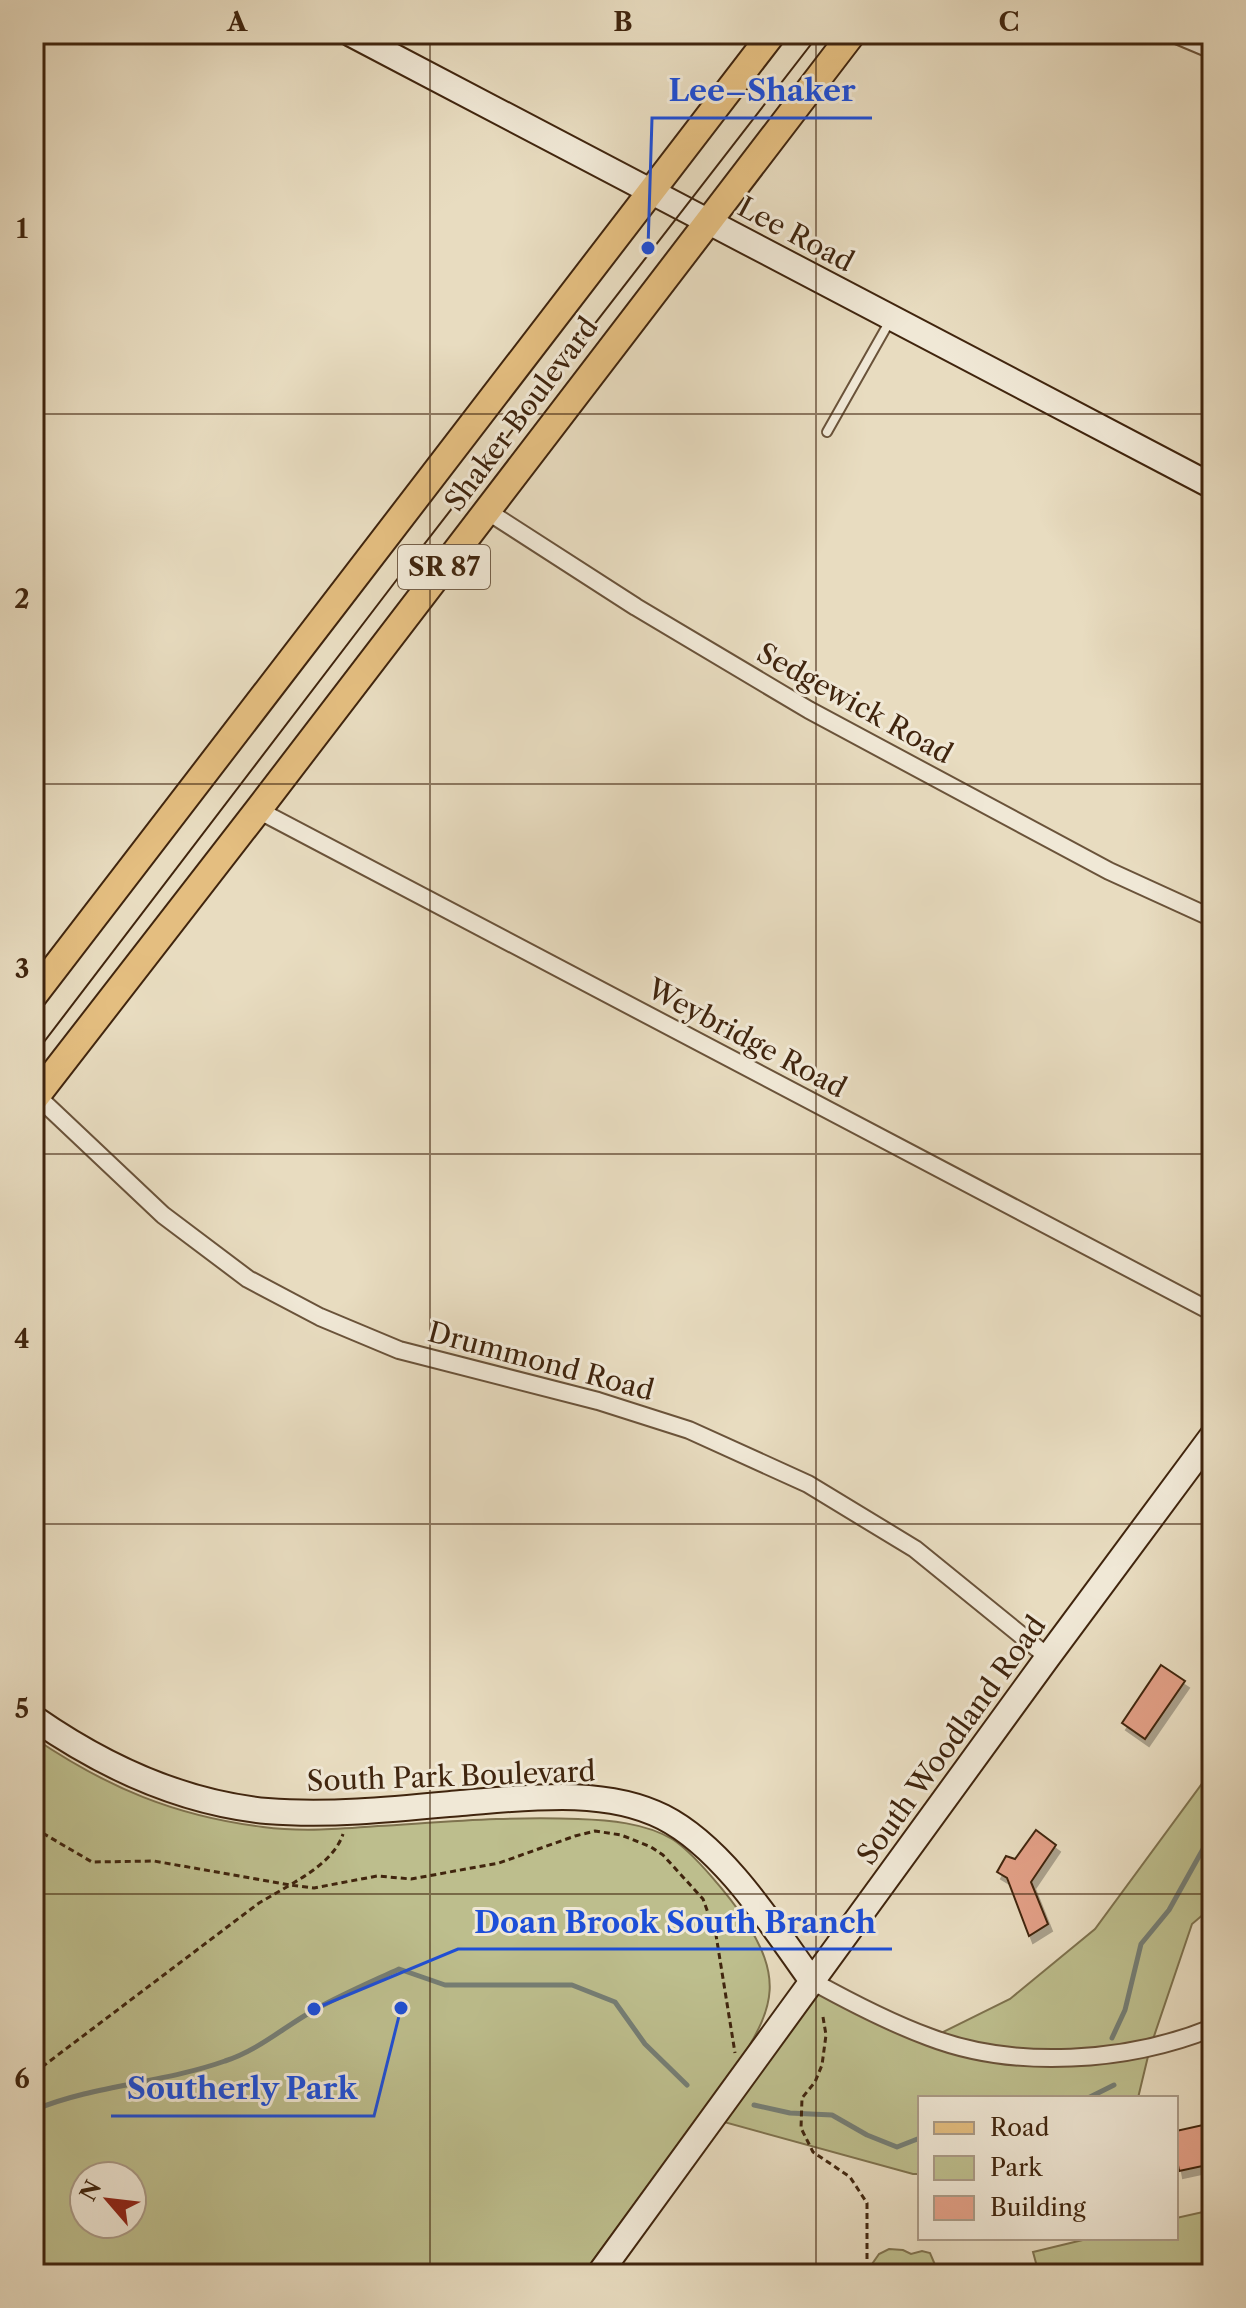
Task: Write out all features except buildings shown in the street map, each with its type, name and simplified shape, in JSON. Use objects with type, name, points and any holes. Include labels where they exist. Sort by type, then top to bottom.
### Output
[{"type":"main road","name":"Shaker Boulevard","points":[[34,995],[772,34]]},
{"type":"main road","name":"Shaker Boulevard","points":[[35,1098],[852,34]]},
{"type":"street","name":"Lee Road","points":[[351,34],[1212,486]]},
{"type":"street","points":[[1174,34],[1212,50]]},
{"type":"street","name":"Sedgewick Road","points":[[487,511],[636,607],[809,710],[1109,871],[1212,918]]},
{"type":"street","name":"Weybridge Road","points":[[258,810],[1212,1312]]},
{"type":"street","name":"Drummond Road","points":[[35,1098],[163,1215],[248,1279],[320,1317],[399,1350],[598,1401],[689,1430],[808,1484],[915,1549],[1048,1657]]},
{"type":"street","name":"South Woodland Road","points":[[599,2274],[713,2119],[741,2063],[812,1981],[1212,1436]]},
{"type":"street","name":"South Park Boulevard","points":[[34,1718],[63,1738],[139,1778],[180,1793],[265,1811],[310,1813],[526,1798],[599,1798],[636,1805],[666,1818],[726,1867],[812,1981]]},
{"type":"street","points":[[812,1981],[879,2017],[931,2038],[989,2053],[1051,2057],[1107,2055],[1181,2041],[1212,2028]]},
{"type":"lane","points":[[827,432],[892,318]]},
{"type":"path","points":[[34,2073],[259,1903],[328,1858],[341,1843],[346,1811]]},
{"type":"path","points":[[34,1828],[92,1862],[154,1861],[314,1888],[377,1876],[411,1879],[499,1863],[595,1831],[621,1835],[663,1855],[703,1899],[716,1935],[741,2063]]},
{"type":"path","points":[[823,2017],[826,2035],[822,2065],[815,2082],[802,2098],[801,2128],[813,2152],[850,2177],[867,2203],[867,2266],[863,2274]]},
{"type":"green space","points":[[34,1738],[61,1756],[143,1797],[231,1822],[320,1830],[528,1818],[602,1820],[639,1826],[661,1834],[690,1854],[731,1900],[757,1940],[769,1974],[767,2006],[753,2040],[741,2059],[583,2274],[34,2274]]},
{"type":"green space","points":[[1212,1770],[1212,1907],[1192,1924],[1150,2048],[1138,2096],[918,2096],[918,2174],[713,2119],[812,1981],[931,2038],[1010,1999],[1095,1929]]},
{"type":"green space","points":[[1212,2210],[1212,2274],[1039,2274],[1033,2252],[1083,2240],[1178,2240],[1178,2218]]},
{"type":"green space","points":[[889,2249],[911,2254],[922,2251],[930,2253],[939,2274],[880,2274],[870,2267],[879,2254]]},
{"type":"waterway","points":[[1112,2038],[1125,2010],[1141,1944],[1169,1910],[1212,1833]]},
{"type":"waterway","points":[[34,2110],[80,2095],[177,2074],[237,2056],[316,2009],[399,1969],[445,1985],[572,1985],[615,2002],[645,2044],[687,2085]]},
{"type":"waterway","points":[[1092,2096],[1114,2085]]},
{"type":"waterway","points":[[754,2105],[790,2113],[832,2115],[867,2135],[897,2147],[918,2139]]},
{"type":"tram line","points":[[34,1055],[819,34]]},
{"type":"place","name":"Lee–Shaker","points":[[648,248]]},
{"type":"place","name":"Southerly Park","points":[[401,2008]]},
{"type":"place","name":"Doan Brook South Branch","points":[[314,2009]]}]
